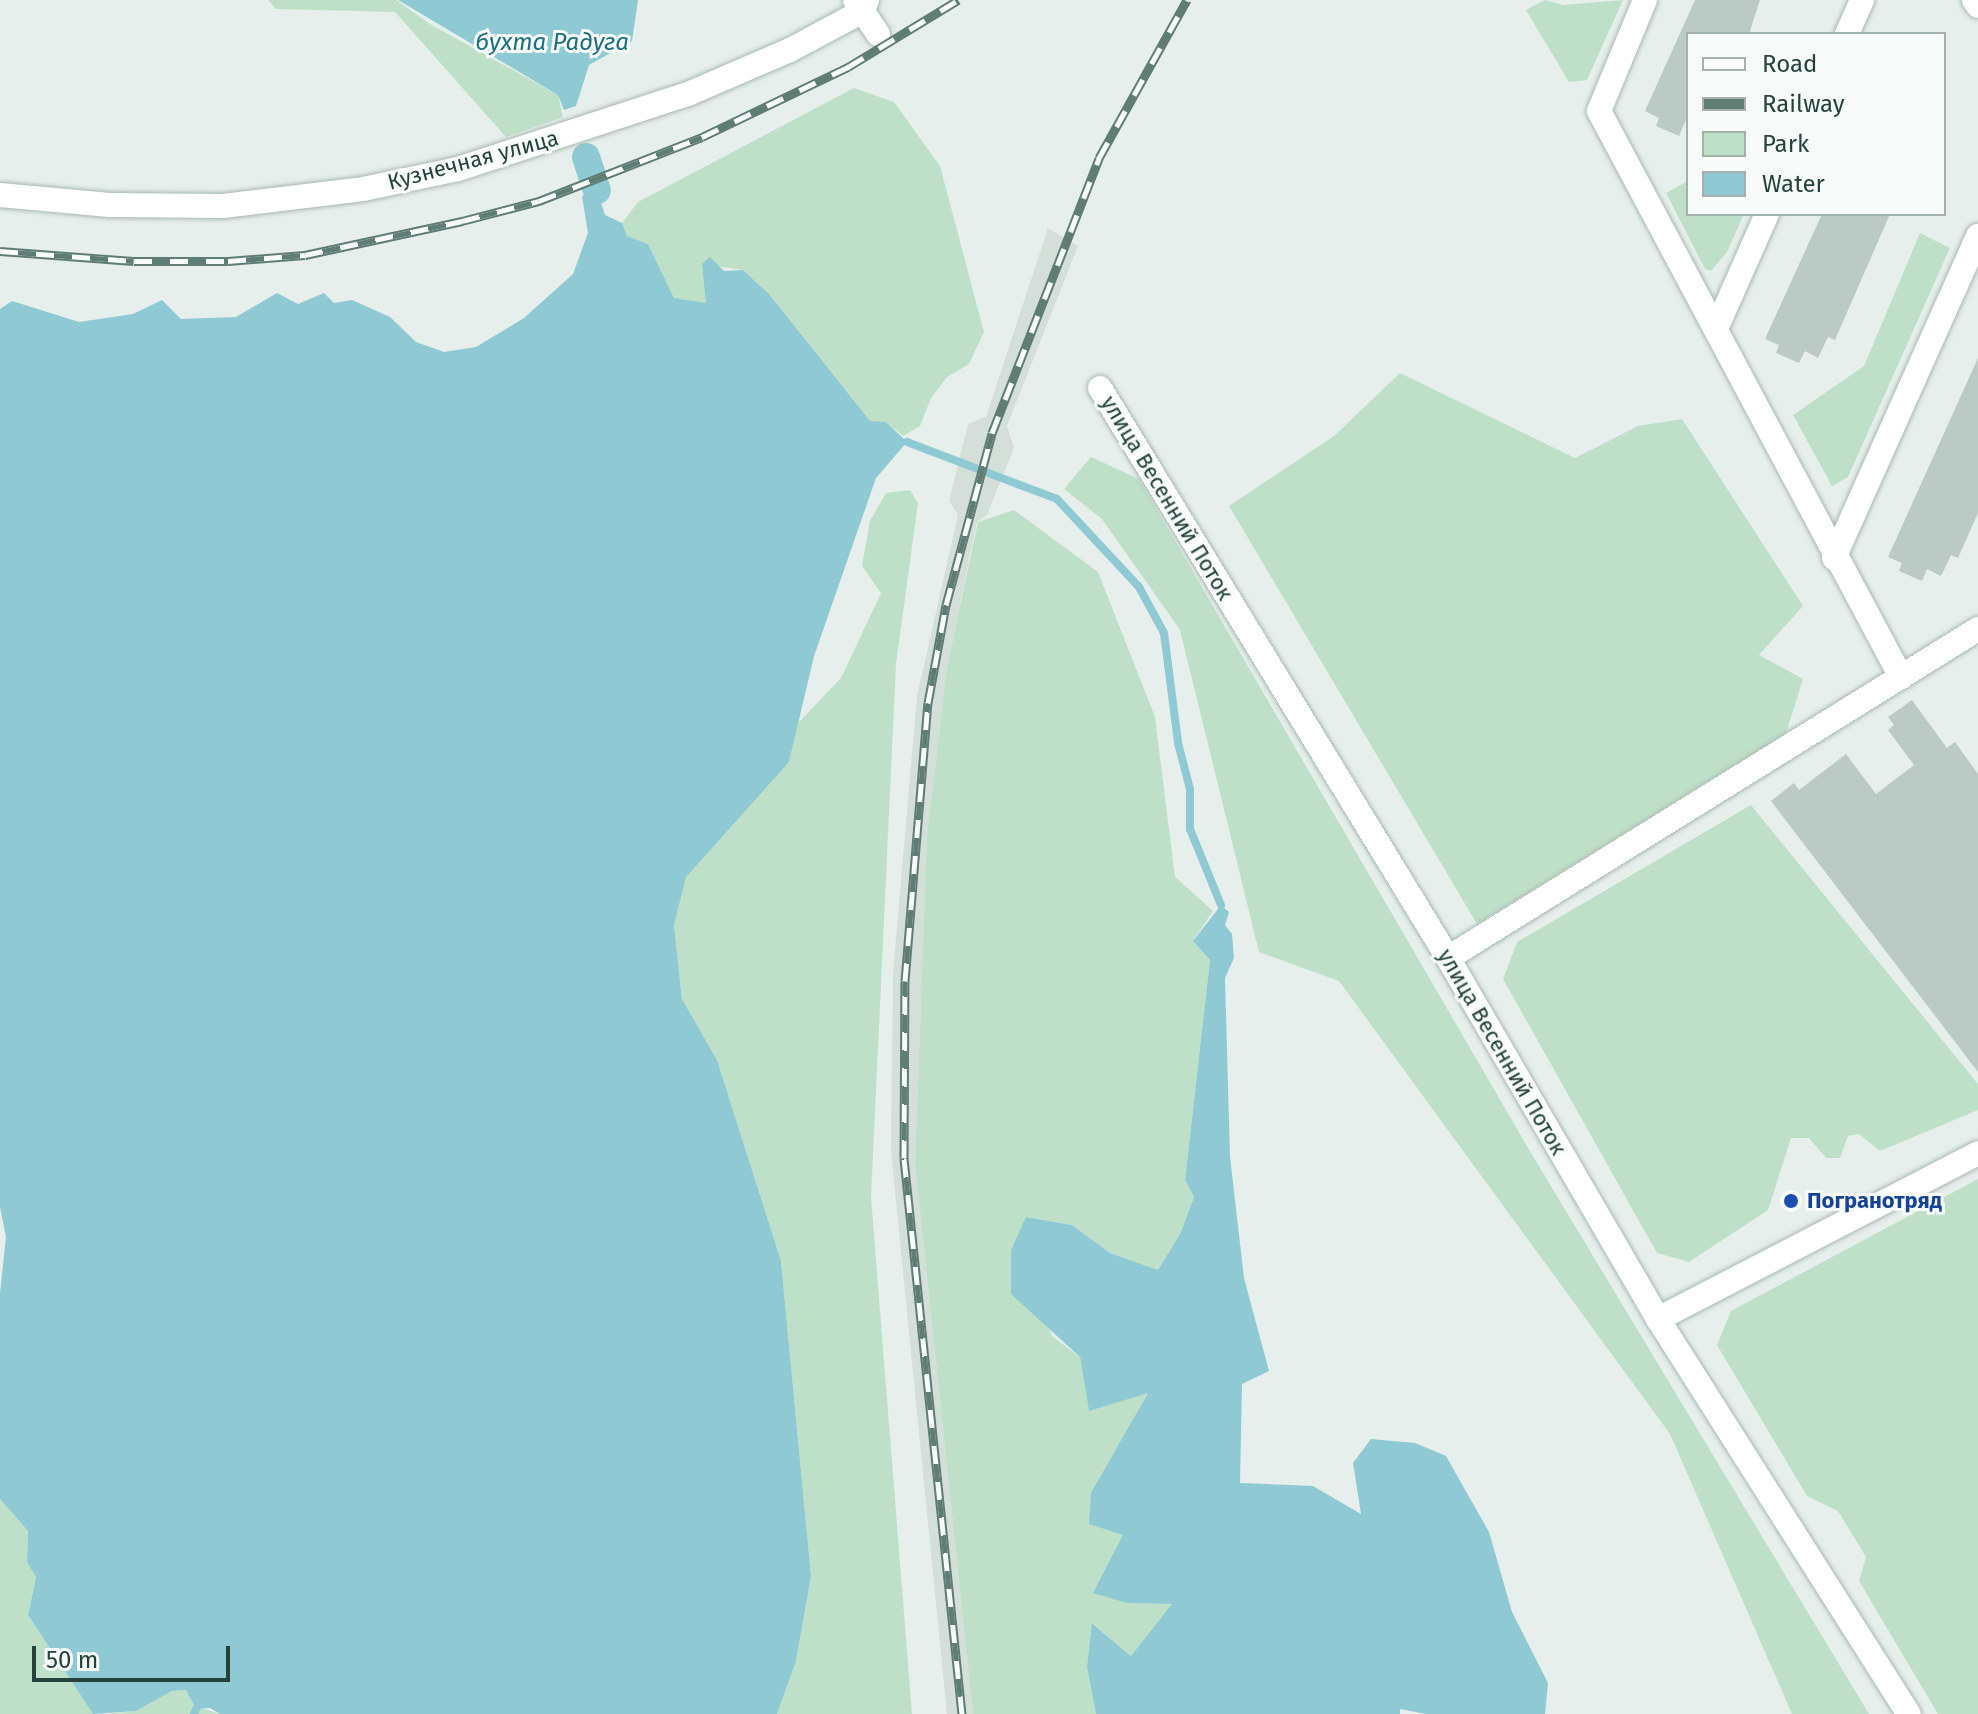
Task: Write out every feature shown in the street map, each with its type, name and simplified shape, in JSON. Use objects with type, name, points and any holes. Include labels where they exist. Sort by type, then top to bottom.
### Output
[{"type":"street","points":[[1645,0],[1599,111],[1834,558],[1901,677]]},
{"type":"street","points":[[1848,32],[1862,0]]},
{"type":"street","points":[[1974,0],[1978,6]]},
{"type":"street","points":[[862,4],[878,34]]},
{"type":"street","name":"Кузнечная улица","points":[[0,195],[110,205],[269,203],[458,169],[703,88],[862,4]]},
{"type":"street","points":[[1716,329],[1766,216]]},
{"type":"street","points":[[1834,558],[1978,236]]},
{"type":"street","name":"улица Весенний Поток","points":[[1100,388],[1448,958],[1658,1319],[1909,1714]]},
{"type":"street","points":[[1448,958],[1978,629]]},
{"type":"street","points":[[1658,1319],[1978,1153]]},
{"type":"shaded area","points":[[1048,228],[1078,246],[1007,426],[1014,448],[987,515],[977,522],[947,667],[927,836],[915,1163],[973,1714],[947,1714],[891,1151],[893,973],[917,696],[958,515],[949,501],[968,424],[986,417]]},
{"type":"green space","points":[[268,0],[396,0],[430,24],[558,95],[563,117],[506,137],[395,12],[276,9]]},
{"type":"green space","points":[[1545,0],[1563,5],[1623,0],[1587,80],[1569,82],[1526,10]]},
{"type":"green space","points":[[854,88],[894,102],[940,166],[984,332],[969,364],[947,377],[931,398],[920,426],[903,436],[886,422],[870,422],[769,294],[743,270],[703,264],[707,304],[674,298],[648,244],[626,236],[622,223],[638,202]]},
{"type":"green space","points":[[1686,182],[1686,216],[1743,216],[1727,252],[1711,271],[1705,269],[1666,193]]},
{"type":"green space","points":[[1920,233],[1950,248],[1848,477],[1832,486],[1793,415],[1864,366]]},
{"type":"green space","points":[[1400,373],[1575,458],[1638,426],[1682,419],[1803,606],[1759,655],[1803,679],[1786,733],[1477,924],[1229,506],[1334,436]]},
{"type":"green space","points":[[1091,457],[1139,479],[1534,1158],[1869,1714],[1792,1714],[1670,1434],[1339,981],[1259,952],[1180,630],[1102,519],[1064,489]]},
{"type":"green space","points":[[910,490],[918,503],[896,664],[871,1197],[912,1714],[777,1714],[796,1661],[811,1576],[781,1261],[717,1060],[682,999],[674,925],[685,877],[789,762],[798,723],[841,678],[881,593],[862,566],[870,521],[886,493]]},
{"type":"green space","points":[[1014,510],[1098,572],[1155,717],[1175,877],[1213,911],[1193,941],[1210,960],[1185,1180],[1194,1197],[1180,1234],[1158,1270],[1110,1253],[1072,1225],[1027,1217],[1011,1250],[1053,1337],[1080,1357],[1089,1411],[1148,1392],[1131,1424],[1123,1534],[1127,1603],[1173,1604],[1131,1656],[1093,1623],[1087,1667],[1096,1714],[973,1714],[915,1163],[927,836],[947,667],[978,522]]},
{"type":"green space","points":[[1751,805],[1978,1084],[1978,1110],[1880,1151],[1859,1134],[1848,1136],[1840,1158],[1826,1158],[1809,1138],[1791,1138],[1768,1210],[1689,1262],[1657,1253],[1503,979],[1517,942]]},
{"type":"green space","points":[[1978,1179],[1978,1714],[1938,1714],[1859,1581],[1866,1557],[1838,1511],[1807,1496],[1717,1345],[1731,1311]]},
{"type":"green space","points":[[0,1499],[28,1531],[27,1561],[36,1576],[28,1615],[93,1714],[0,1714]]},
{"type":"green space","points":[[186,1690],[195,1706],[220,1714],[108,1714],[136,1711],[172,1691]]},
{"type":"water","name":"бухта Радуга","points":[[398,0],[638,0],[632,41],[589,65],[576,106],[564,110],[558,95]]},
{"type":"water","points":[[597,190],[605,215],[622,223],[627,236],[648,244],[674,298],[706,303],[702,264],[710,257],[724,271],[743,270],[769,294],[870,421],[886,422],[907,442],[876,478],[814,656],[789,762],[686,877],[674,925],[682,999],[717,1060],[781,1261],[811,1576],[796,1661],[777,1714],[220,1714],[210,1708],[196,1709],[186,1690],[172,1691],[136,1711],[93,1714],[28,1615],[36,1577],[27,1562],[28,1531],[0,1499],[0,1293],[6,1237],[0,1207],[0,309],[12,301],[79,322],[133,314],[162,300],[181,319],[236,317],[277,293],[298,304],[324,293],[334,303],[352,300],[390,317],[416,342],[444,352],[476,347],[524,318],[573,274],[588,233],[582,196]]},
{"type":"water","points":[[1221,905],[1229,912],[1225,925],[1232,934],[1234,958],[1225,978],[1230,1157],[1244,1278],[1269,1371],[1242,1384],[1240,1483],[1313,1486],[1361,1514],[1353,1463],[1371,1439],[1415,1443],[1446,1456],[1489,1532],[1512,1612],[1548,1683],[1545,1714],[1426,1714],[1400,1709],[1400,1714],[1096,1714],[1087,1667],[1092,1623],[1131,1656],[1172,1604],[1127,1603],[1093,1593],[1123,1535],[1089,1524],[1091,1493],[1148,1393],[1089,1411],[1080,1357],[1011,1294],[1011,1250],[1026,1217],[1072,1225],[1110,1253],[1158,1270],[1180,1234],[1194,1197],[1185,1180],[1210,960],[1193,941]]},
{"type":"building","points":[[1695,0],[1760,0],[1750,32],[1686,32],[1686,120],[1679,136],[1656,126],[1659,118],[1645,111]]},
{"type":"building","points":[[1821,216],[1889,216],[1835,340],[1828,337],[1818,358],[1805,351],[1799,363],[1776,353],[1779,345],[1765,339]]},
{"type":"building","points":[[1978,358],[1978,513],[1958,558],[1951,555],[1941,576],[1927,569],[1922,581],[1899,571],[1902,563],[1888,557]]},
{"type":"building","points":[[1912,700],[1947,748],[1955,742],[1978,774],[1978,1072],[1771,801],[1794,783],[1799,790],[1846,754],[1876,794],[1914,765],[1888,730],[1894,725],[1888,717]]},
{"type":"waterway","points":[[586,157],[597,190]]},
{"type":"waterway","points":[[907,442],[1057,499],[1139,587],[1164,633],[1178,743],[1190,789],[1190,829],[1221,905]]},
{"type":"waterway","points":[[194,1714],[196,1709]]},
{"type":"railway","points":[[0,251],[134,261],[228,261],[305,255],[539,201],[702,137],[848,67],[958,0]]},
{"type":"railway","points":[[962,1714],[904,1158],[905,981],[928,703],[946,605],[992,433],[1099,158],[1187,0]]},
{"type":"place","name":"Погранотряд","points":[[1791,1201]]}]
